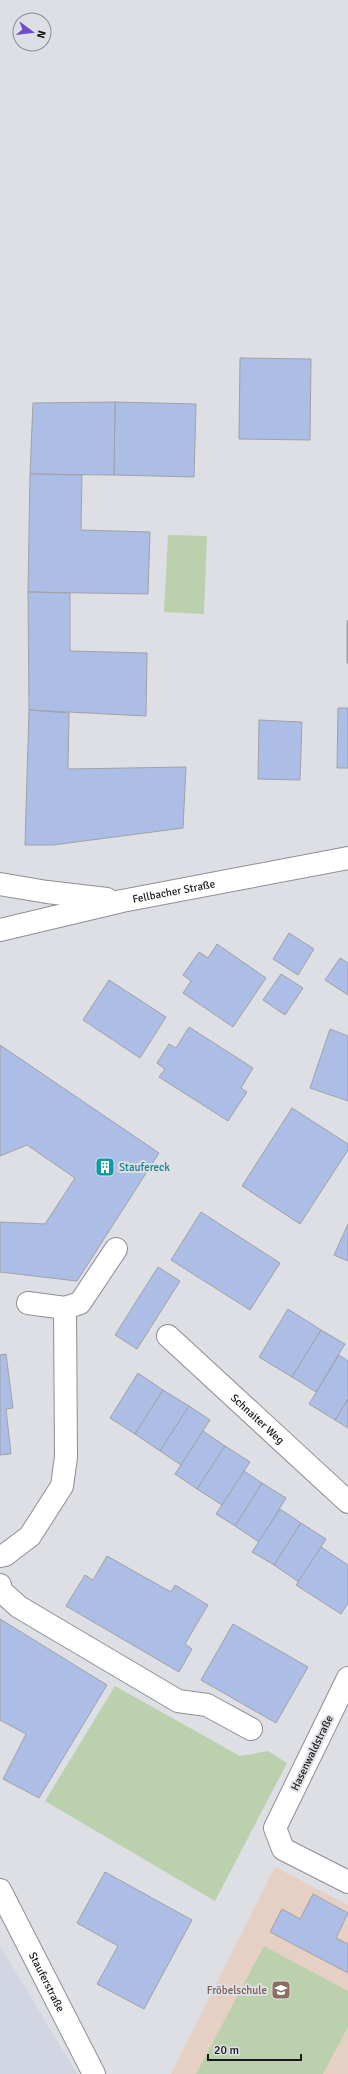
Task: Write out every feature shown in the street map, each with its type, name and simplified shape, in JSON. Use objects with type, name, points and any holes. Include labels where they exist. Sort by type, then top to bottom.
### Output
[{"type":"street","name":"Fellbacher Straße","points":[[0,930],[122,901],[348,858]]},
{"type":"street","points":[[0,884],[47,892],[122,901]]},
{"type":"street","points":[[28,1303],[66,1308],[80,1303],[116,1250]]},
{"type":"street","points":[[0,1556],[5,1555],[30,1536],[62,1486],[66,1457],[66,1308]]},
{"type":"street","name":"Schnaiter Weg","points":[[168,1336],[348,1502]]},
{"type":"street","points":[[0,1585],[1,1591],[19,1607],[178,1701],[207,1705],[251,1729]]},
{"type":"street","name":"Hasenwaldstraße","points":[[348,1678],[275,1828],[283,1849],[348,1882]]},
{"type":"street","name":"Stauferstraße","points":[[0,1890],[94,2074]]},
{"type":"shaded area","name":"Fröbelschule","points":[[275,1867],[348,1905],[348,2074],[171,2074]]},
{"type":"shaded area","points":[[0,1946],[77,2074],[0,2074]]},
{"type":"green space","points":[[168,535],[207,536],[204,614],[164,612]]},
{"type":"green space","points":[[115,1686],[240,1756],[268,1751],[287,1763],[215,1901],[45,1801]]},
{"type":"green space","points":[[264,1946],[348,1991],[348,2027],[323,2074],[196,2074]]},
{"type":"building","points":[[240,358],[311,359],[310,440],[239,439]]},
{"type":"building","points":[[115,402],[196,404],[194,477],[114,475]]},
{"type":"building","points":[[115,402],[114,475],[30,474],[33,403]]},
{"type":"building","points":[[30,474],[82,475],[81,530],[150,532],[148,594],[28,592]]},
{"type":"building","points":[[28,592],[70,593],[70,651],[147,653],[146,716],[29,710]]},
{"type":"building","points":[[348,621],[348,663],[347,663]]},
{"type":"building","points":[[338,708],[348,708],[348,768],[337,768]]},
{"type":"building","points":[[29,710],[69,713],[68,769],[186,767],[183,828],[53,845],[25,845]]},
{"type":"building","points":[[259,720],[302,722],[300,780],[258,779]]},
{"type":"building","points":[[289,933],[314,949],[298,975],[273,959]]},
{"type":"building","points":[[217,944],[266,978],[233,1027],[183,993],[191,981],[183,975],[199,952],[208,958]]},
{"type":"building","points":[[340,958],[348,963],[348,995],[325,980]]},
{"type":"building","points":[[281,974],[303,988],[285,1015],[263,1000]]},
{"type":"building","points":[[109,980],[166,1017],[140,1058],[83,1020]]},
{"type":"building","points":[[189,1027],[253,1068],[241,1088],[247,1092],[228,1121],[159,1077],[165,1069],[157,1063],[169,1044],[176,1048]]},
{"type":"building","points":[[330,1029],[348,1036],[348,1101],[310,1088]]},
{"type":"building","name":"Staufereck","points":[[0,1045],[159,1153],[77,1281],[0,1272],[0,1222],[45,1224],[75,1178],[27,1145],[0,1156]]},
{"type":"building","points":[[292,1108],[348,1144],[348,1150],[300,1224],[242,1186]]},
{"type":"building","points":[[201,1212],[280,1263],[250,1310],[171,1260]]},
{"type":"building","points":[[348,1224],[348,1261],[334,1255]]},
{"type":"building","points":[[158,1267],[180,1281],[137,1349],[115,1335]]},
{"type":"building","points":[[288,1309],[321,1330],[292,1377],[259,1357]]},
{"type":"building","points":[[321,1330],[345,1344],[316,1392],[292,1377]]},
{"type":"building","points":[[6,1354],[13,1408],[6,1409],[11,1454],[0,1455],[0,1355]]},
{"type":"building","points":[[339,1355],[348,1361],[348,1399],[335,1420],[309,1404]]},
{"type":"building","points":[[138,1373],[163,1390],[135,1434],[110,1418]]},
{"type":"building","points":[[163,1390],[189,1406],[160,1451],[135,1434]]},
{"type":"building","points":[[348,1399],[348,1428],[335,1420]]},
{"type":"building","points":[[189,1406],[210,1420],[181,1465],[160,1451]]},
{"type":"building","points":[[203,1431],[225,1446],[197,1489],[175,1474]]},
{"type":"building","points":[[225,1446],[250,1462],[222,1505],[197,1489]]},
{"type":"building","points":[[244,1471],[262,1483],[235,1526],[216,1514]]},
{"type":"building","points":[[262,1483],[286,1498],[259,1542],[235,1526]]},
{"type":"building","points":[[280,1509],[301,1523],[274,1565],[252,1552]]},
{"type":"building","points":[[301,1523],[326,1539],[299,1582],[274,1565]]},
{"type":"building","points":[[321,1547],[348,1565],[348,1603],[341,1614],[296,1585]]},
{"type":"building","points":[[107,1556],[171,1592],[175,1585],[208,1605],[185,1644],[192,1649],[179,1672],[66,1606],[85,1575],[93,1580]]},
{"type":"building","points":[[0,1619],[107,1685],[39,1798],[3,1779],[26,1734],[0,1720]]},
{"type":"building","points":[[233,1624],[308,1667],[276,1723],[201,1680]]},
{"type":"building","points":[[105,1872],[192,1920],[144,2009],[97,1984],[118,1946],[77,1923]]},
{"type":"building","points":[[313,1894],[348,1913],[336,1938],[348,1944],[348,1973],[270,1932],[282,1909],[300,1919]]},
{"type":"place","name":"Staufereck","points":[[105,1167]]},
{"type":"place","name":"Fröbelschule","points":[[281,1990]]}]
